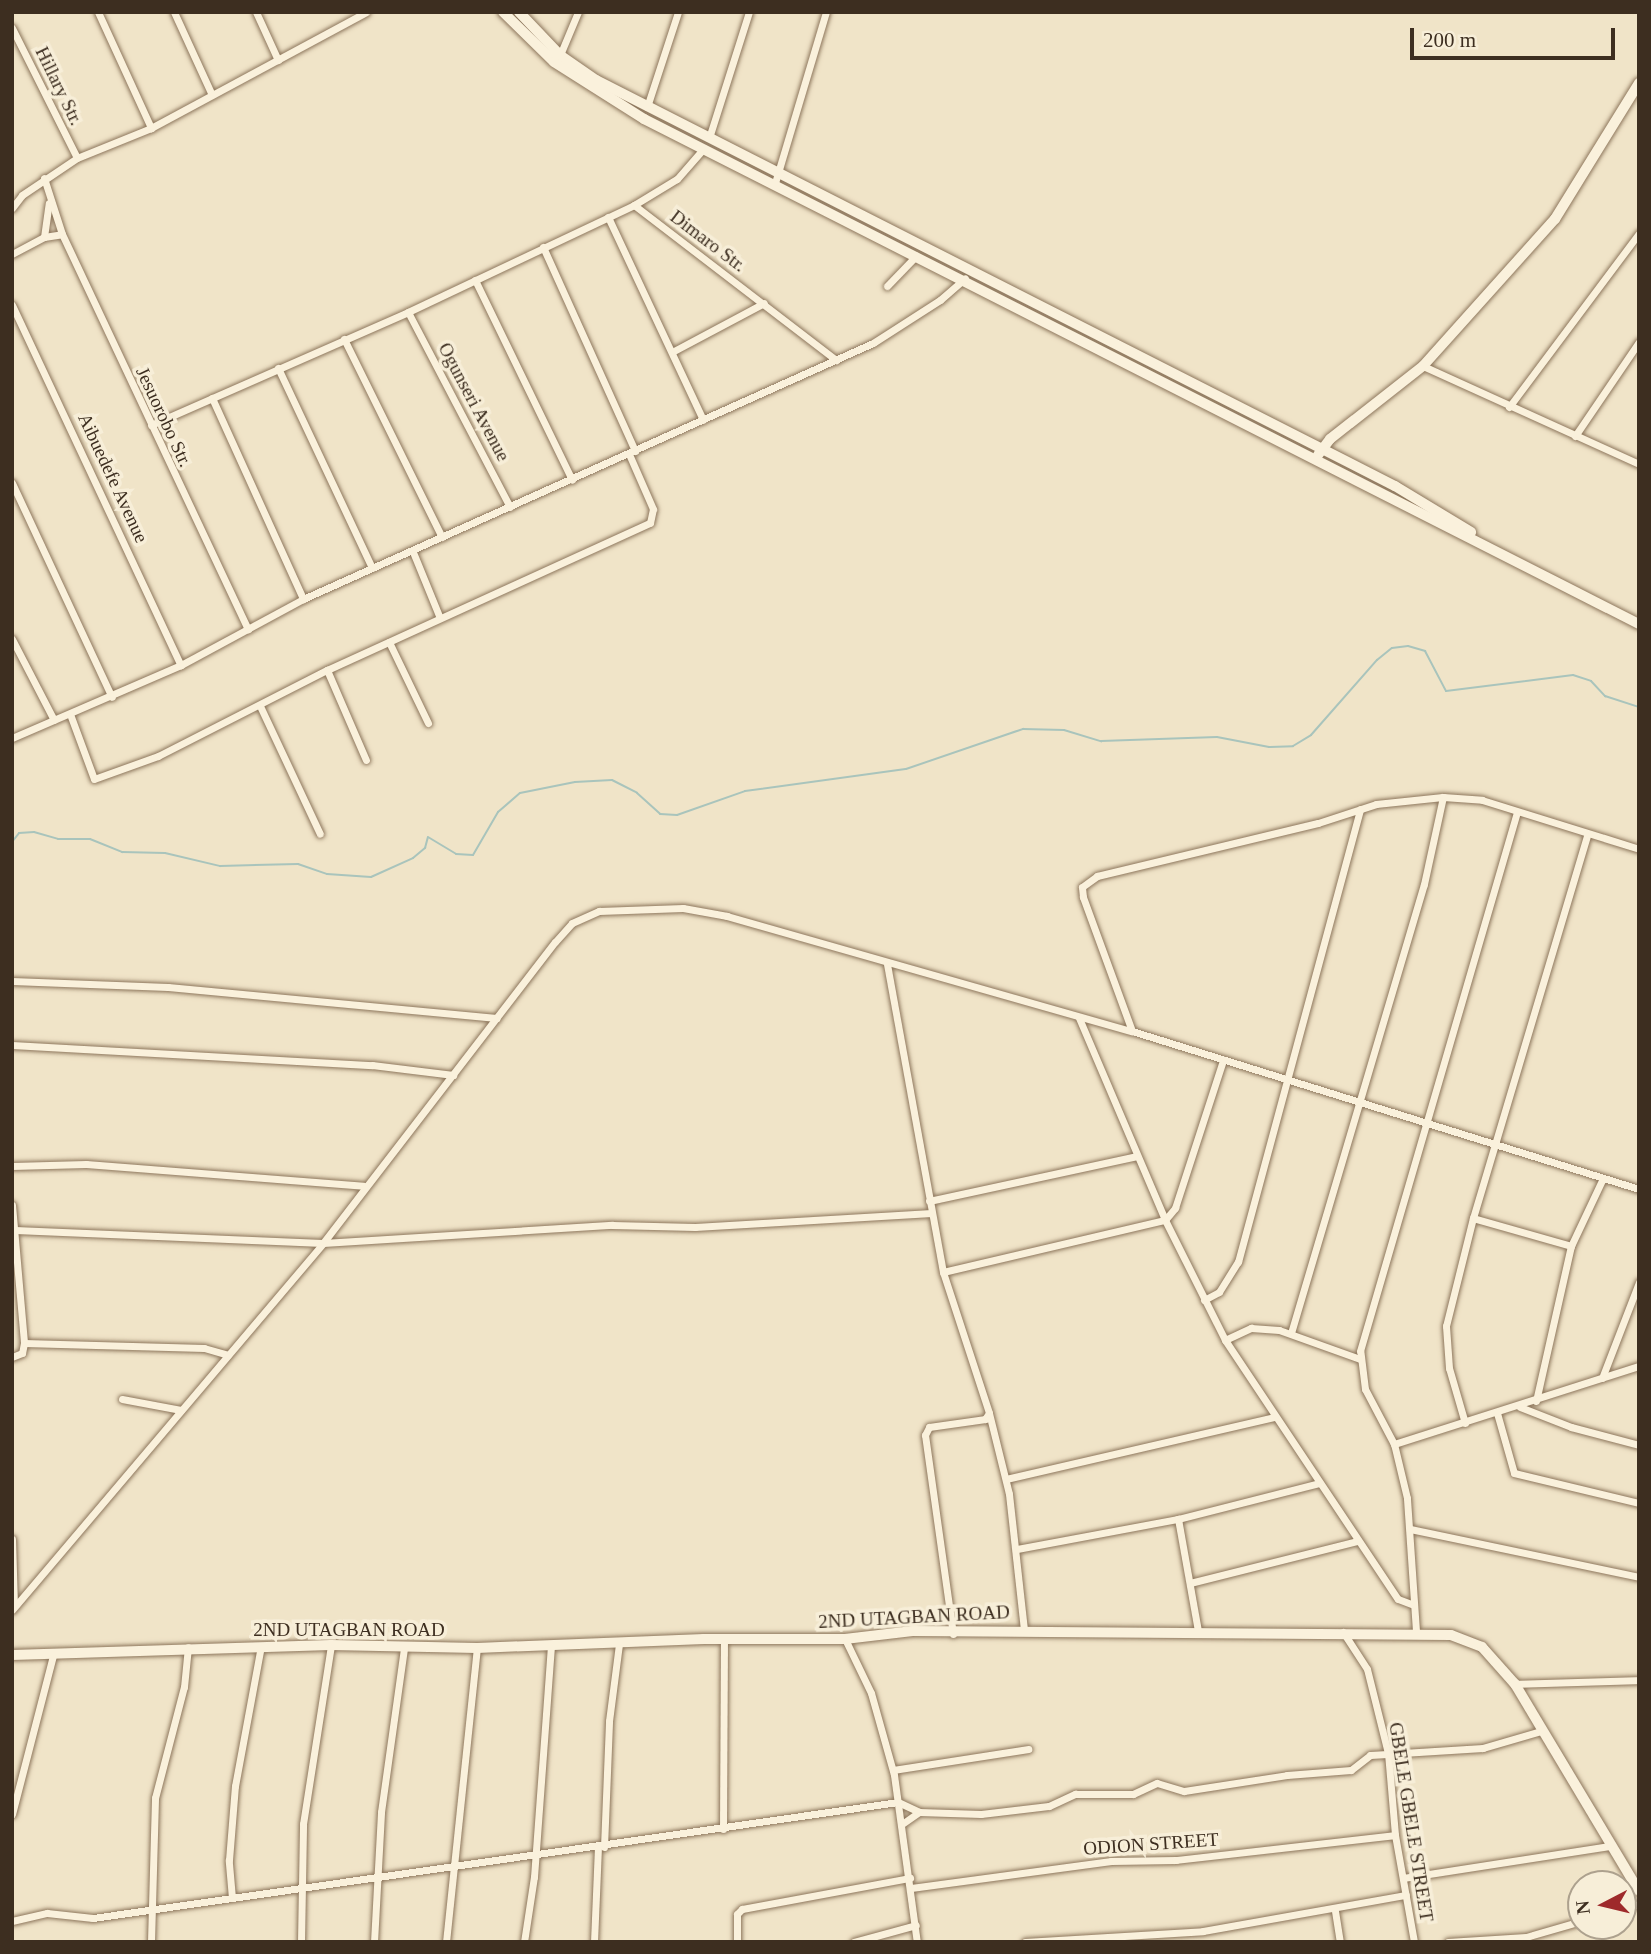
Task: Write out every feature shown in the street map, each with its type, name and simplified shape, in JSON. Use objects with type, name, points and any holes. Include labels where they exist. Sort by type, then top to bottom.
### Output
[{"type":"street","points":[[98,12],[151,128]]},
{"type":"street","points":[[174,12],[212,95]]},
{"type":"street","points":[[256,12],[278,60]]},
{"type":"street","points":[[12,208],[44,178],[77,158],[151,128],[366,12]]},
{"type":"street","points":[[503,12],[582,83],[704,148],[777,178],[1442,512],[1488,545]]},
{"type":"street","points":[[519,12],[560,55],[648,107],[709,138],[916,255],[965,278],[1315,462],[1488,545],[1639,624]]},
{"type":"street","points":[[560,55],[578,12]]},
{"type":"street","points":[[648,107],[678,12]]},
{"type":"street","points":[[709,138],[749,12]]},
{"type":"street","points":[[777,178],[826,12]]},
{"type":"street","name":"Hillary Str.","points":[[12,28],[77,158]]},
{"type":"street","points":[[1315,462],[1320,450],[1423,366],[1555,219],[1639,83]]},
{"type":"street","points":[[151,425],[408,312],[634,205],[677,179],[704,148]]},
{"type":"street","points":[[44,178],[49,201],[44,237]]},
{"type":"street","name":"Jesuorobo Str.","points":[[49,201],[62,234],[248,629]]},
{"type":"street","name":"Dimaro Str.","points":[[634,205],[836,360]]},
{"type":"street","points":[[608,216],[702,420]]},
{"type":"street","points":[[1509,407],[1639,233]]},
{"type":"street","points":[[12,254],[44,237],[62,234]]},
{"type":"street","points":[[70,714],[92,774],[98,779],[158,756],[261,706],[327,670],[650,523],[653,509],[632,452],[544,247]]},
{"type":"street","points":[[887,286],[916,255]]},
{"type":"street","points":[[12,738],[181,666],[303,598],[413,552],[836,360],[884,336],[940,300],[965,278]]},
{"type":"street","points":[[475,280],[572,480]]},
{"type":"street","points":[[672,352],[764,303]]},
{"type":"street","name":"Aibuedefe Avenue","points":[[12,305],[181,666]]},
{"type":"street","name":"Ogunseri Avenue","points":[[408,312],[510,507]]},
{"type":"street","points":[[344,339],[442,537]]},
{"type":"street","points":[[1575,436],[1639,342]]},
{"type":"street","points":[[1423,366],[1639,464]]},
{"type":"street","points":[[278,369],[372,568]]},
{"type":"street","points":[[212,398],[303,598]]},
{"type":"street","points":[[12,483],[112,697]]},
{"type":"street","points":[[413,552],[439,618]]},
{"type":"street","points":[[12,639],[54,720]]},
{"type":"street","points":[[389,642],[428,723]]},
{"type":"street","points":[[327,670],[366,760]]},
{"type":"street","points":[[261,706],[320,834]]},
{"type":"street","points":[[1291,1333],[1424,884],[1443,797]]},
{"type":"street","points":[[1132,1031],[1087,910],[1082,887],[1086,881],[1360,809],[1443,797],[1482,800],[1587,836],[1639,849]]},
{"type":"street","points":[[1204,1300],[1219,1292],[1238,1262],[1289,1082],[1360,809]]},
{"type":"street","points":[[1416,1631],[1410,1529],[1394,1444],[1368,1396],[1360,1359],[1517,812]]},
{"type":"street","points":[[1465,1423],[1445,1346],[1473,1218],[1587,836]]},
{"type":"street","points":[[13,1609],[323,1243],[572,923],[599,911],[683,908],[727,916],[887,964],[1132,1031],[1495,1147],[1639,1189]]},
{"type":"street","points":[[887,964],[943,1272],[989,1413],[1006,1479],[1017,1549],[1024,1630]]},
{"type":"street","points":[[12,981],[168,987],[496,1018]]},
{"type":"street","points":[[1079,1018],[1165,1220],[1225,1340],[1398,1599],[1415,1605]]},
{"type":"street","points":[[12,1045],[372,1065],[453,1074]]},
{"type":"street","points":[[943,1272],[1165,1220],[1175,1208],[1223,1060]]},
{"type":"street","points":[[929,1201],[1137,1156]]},
{"type":"street","points":[[12,1166],[86,1164],[363,1186]]},
{"type":"street","points":[[1536,1401],[1572,1246],[1603,1178]]},
{"type":"street","points":[[12,1205],[24,1343],[22,1353],[12,1357]]},
{"type":"street","points":[[14,1228],[323,1243],[612,1225],[695,1227],[932,1213]]},
{"type":"street","points":[[1473,1218],[1572,1246]]},
{"type":"street","points":[[1602,1378],[1639,1282]]},
{"type":"street","points":[[1225,1340],[1251,1328],[1291,1333],[1360,1359]]},
{"type":"street","points":[[24,1343],[204,1348],[228,1355]]},
{"type":"street","points":[[1394,1444],[1536,1401],[1639,1366]]},
{"type":"street","points":[[122,1399],[181,1410]]},
{"type":"street","points":[[1519,1406],[1571,1427],[1639,1445]]},
{"type":"street","points":[[953,1634],[925,1435],[929,1427],[985,1419],[989,1413]]},
{"type":"street","points":[[1497,1413],[1514,1473],[1639,1503]]},
{"type":"street","points":[[1006,1479],[1275,1418]]},
{"type":"street","points":[[1017,1549],[1178,1519],[1319,1483]]},
{"type":"street","points":[[1178,1519],[1198,1631]]},
{"type":"street","points":[[1410,1529],[1639,1577]]},
{"type":"street","points":[[12,1539],[13,1609]]},
{"type":"street","points":[[1189,1583],[1357,1541]]},
{"type":"street","name":"2ND UTAGBAN ROAD","points":[[13,1656],[54,1651],[117,1654],[188,1647],[331,1645],[404,1649],[845,1639],[913,1631],[953,1634],[1024,1630],[1416,1631],[1470,1639],[1515,1684],[1639,1891]]},
{"type":"street","name":"GBELE GBELE STREET","points":[[1343,1632],[1367,1669],[1388,1753],[1395,1835],[1414,1942]]},
{"type":"street","points":[[845,1639],[871,1693],[892,1770],[910,1878],[917,1942]]},
{"type":"street","points":[[723,1829],[724,1642]]},
{"type":"street","points":[[594,1942],[609,1721],[619,1644]]},
{"type":"street","points":[[301,1942],[300,1889],[306,1803],[331,1645]]},
{"type":"street","points":[[524,1942],[551,1645]]},
{"type":"street","points":[[232,1898],[229,1860],[235,1786],[261,1646]]},
{"type":"street","points":[[151,1942],[149,1909],[155,1798],[184,1687],[188,1647]]},
{"type":"street","points":[[446,1942],[456,1868],[477,1648]]},
{"type":"street","points":[[374,1942],[380,1879],[381,1812],[404,1649]]},
{"type":"street","points":[[12,1814],[54,1651]]},
{"type":"street","points":[[1515,1684],[1639,1680]]},
{"type":"street","points":[[12,1922],[47,1913],[93,1918],[601,1848],[898,1802],[919,1812],[981,1814],[1049,1806],[1075,1794],[1133,1794],[1157,1783],[1184,1791],[1287,1775],[1351,1770],[1370,1755],[1483,1748],[1541,1731]]},
{"type":"street","points":[[892,1770],[1028,1749]]},
{"type":"street","points":[[902,1825],[919,1812]]},
{"type":"street","name":"ODION STREET","points":[[911,1888],[1111,1861],[1176,1860],[1395,1835]]},
{"type":"street","points":[[1403,1878],[1610,1846]]},
{"type":"street","points":[[737,1942],[737,1914],[742,1909],[910,1878]]},
{"type":"street","points":[[1025,1942],[1203,1931],[1335,1911],[1406,1895]]},
{"type":"street","points":[[1335,1911],[1340,1942]]},
{"type":"street","points":[[854,1942],[916,1925]]},
{"type":"street","points":[[1448,1942],[1526,1937],[1567,1925]]},
{"type":"waterway","points":[[12,842],[19,833],[34,832],[58,839],[90,839],[122,852],[165,853],[220,866],[298,864],[327,874],[371,877],[413,858],[425,848],[428,837],[456,854],[473,855],[498,812],[520,793],[575,782],[612,780],[637,793],[660,814],[677,815],[745,791],[906,769],[1023,729],[1064,730],[1101,741],[1217,737],[1269,747],[1293,746],[1311,735],[1377,660],[1392,648],[1408,646],[1425,651],[1446,691],[1573,675],[1591,681],[1605,696],[1639,707]]}]
